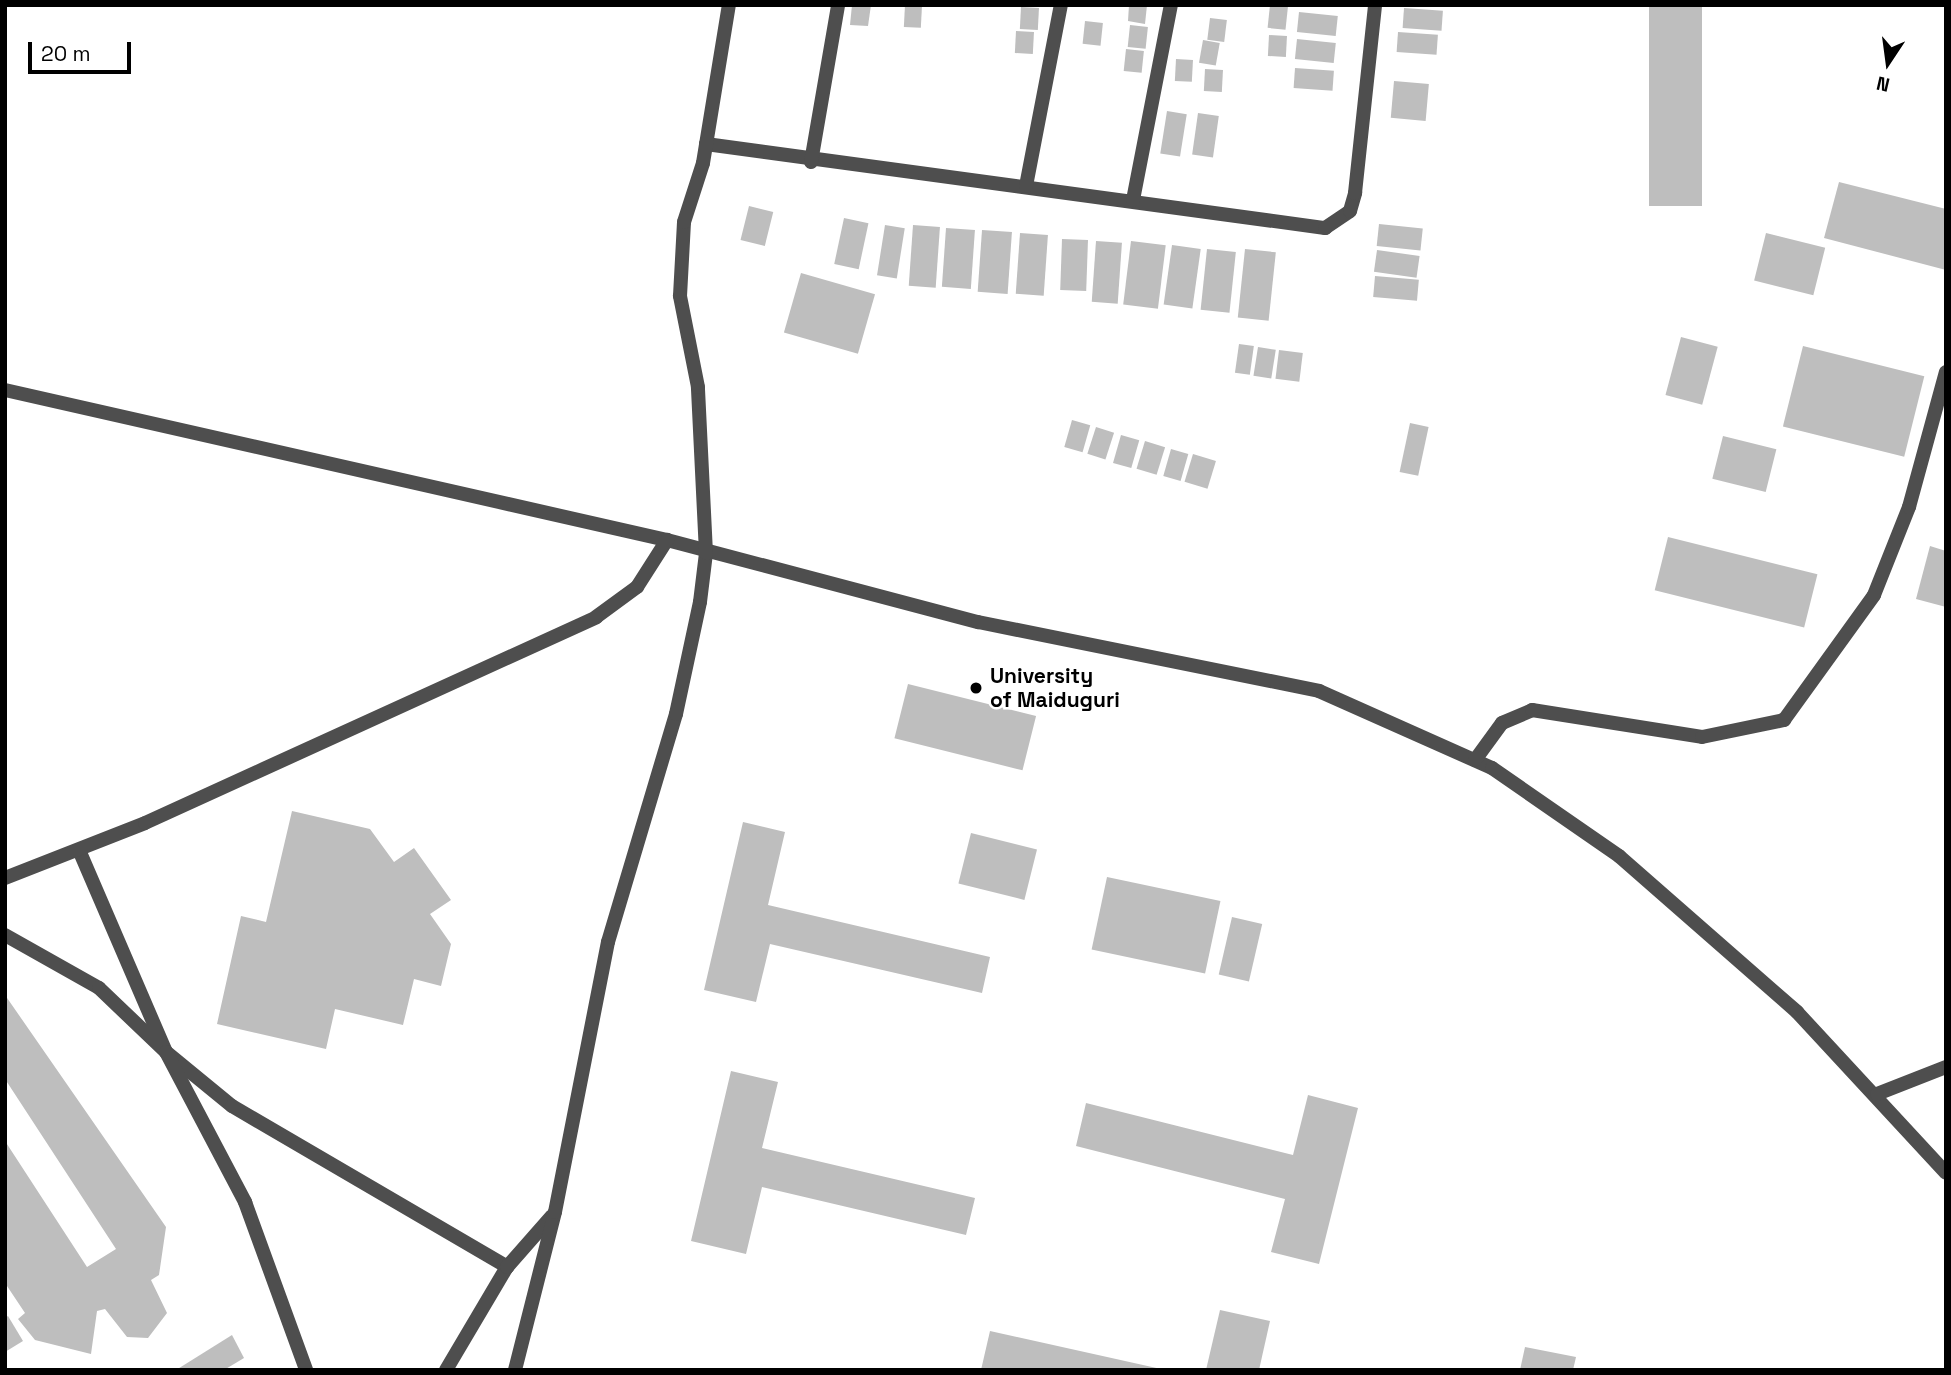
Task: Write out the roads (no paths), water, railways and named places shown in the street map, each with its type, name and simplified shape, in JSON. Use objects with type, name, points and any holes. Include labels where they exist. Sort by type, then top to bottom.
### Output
[{"type":"street","points":[[515,1370],[555,1212],[608,942],[676,714],[706,553],[698,387],[680,296],[684,222],[706,144],[729,5]]},
{"type":"street","points":[[811,162],[838,5]]},
{"type":"street","points":[[1026,186],[1061,5]]},
{"type":"street","points":[[1133,200],[1171,5]]},
{"type":"street","points":[[706,144],[811,162],[1026,186],[1325,228],[1349,211],[1375,5]]},
{"type":"street","points":[[1475,760],[1502,723],[1532,710],[1702,737],[1784,720],[1874,595],[1909,507],[1946,372]]},
{"type":"street","points":[[5,390],[667,540],[706,553],[978,621],[1319,691],[1475,760],[1619,856],[1797,1013],[1877,1094],[1946,1173]]},
{"type":"street","points":[[5,878],[79,850],[596,617],[637,587],[667,540]]},
{"type":"street","points":[[79,850],[166,1052],[245,1202],[306,1370]]},
{"type":"street","points":[[5,935],[99,988],[166,1052],[232,1106],[508,1267]]},
{"type":"street","points":[[1877,1094],[1946,1067]]},
{"type":"street","points":[[446,1370],[508,1267],[555,1212]]},
{"type":"place","name":"University of Maiduguri","points":[[976,688]]}]
